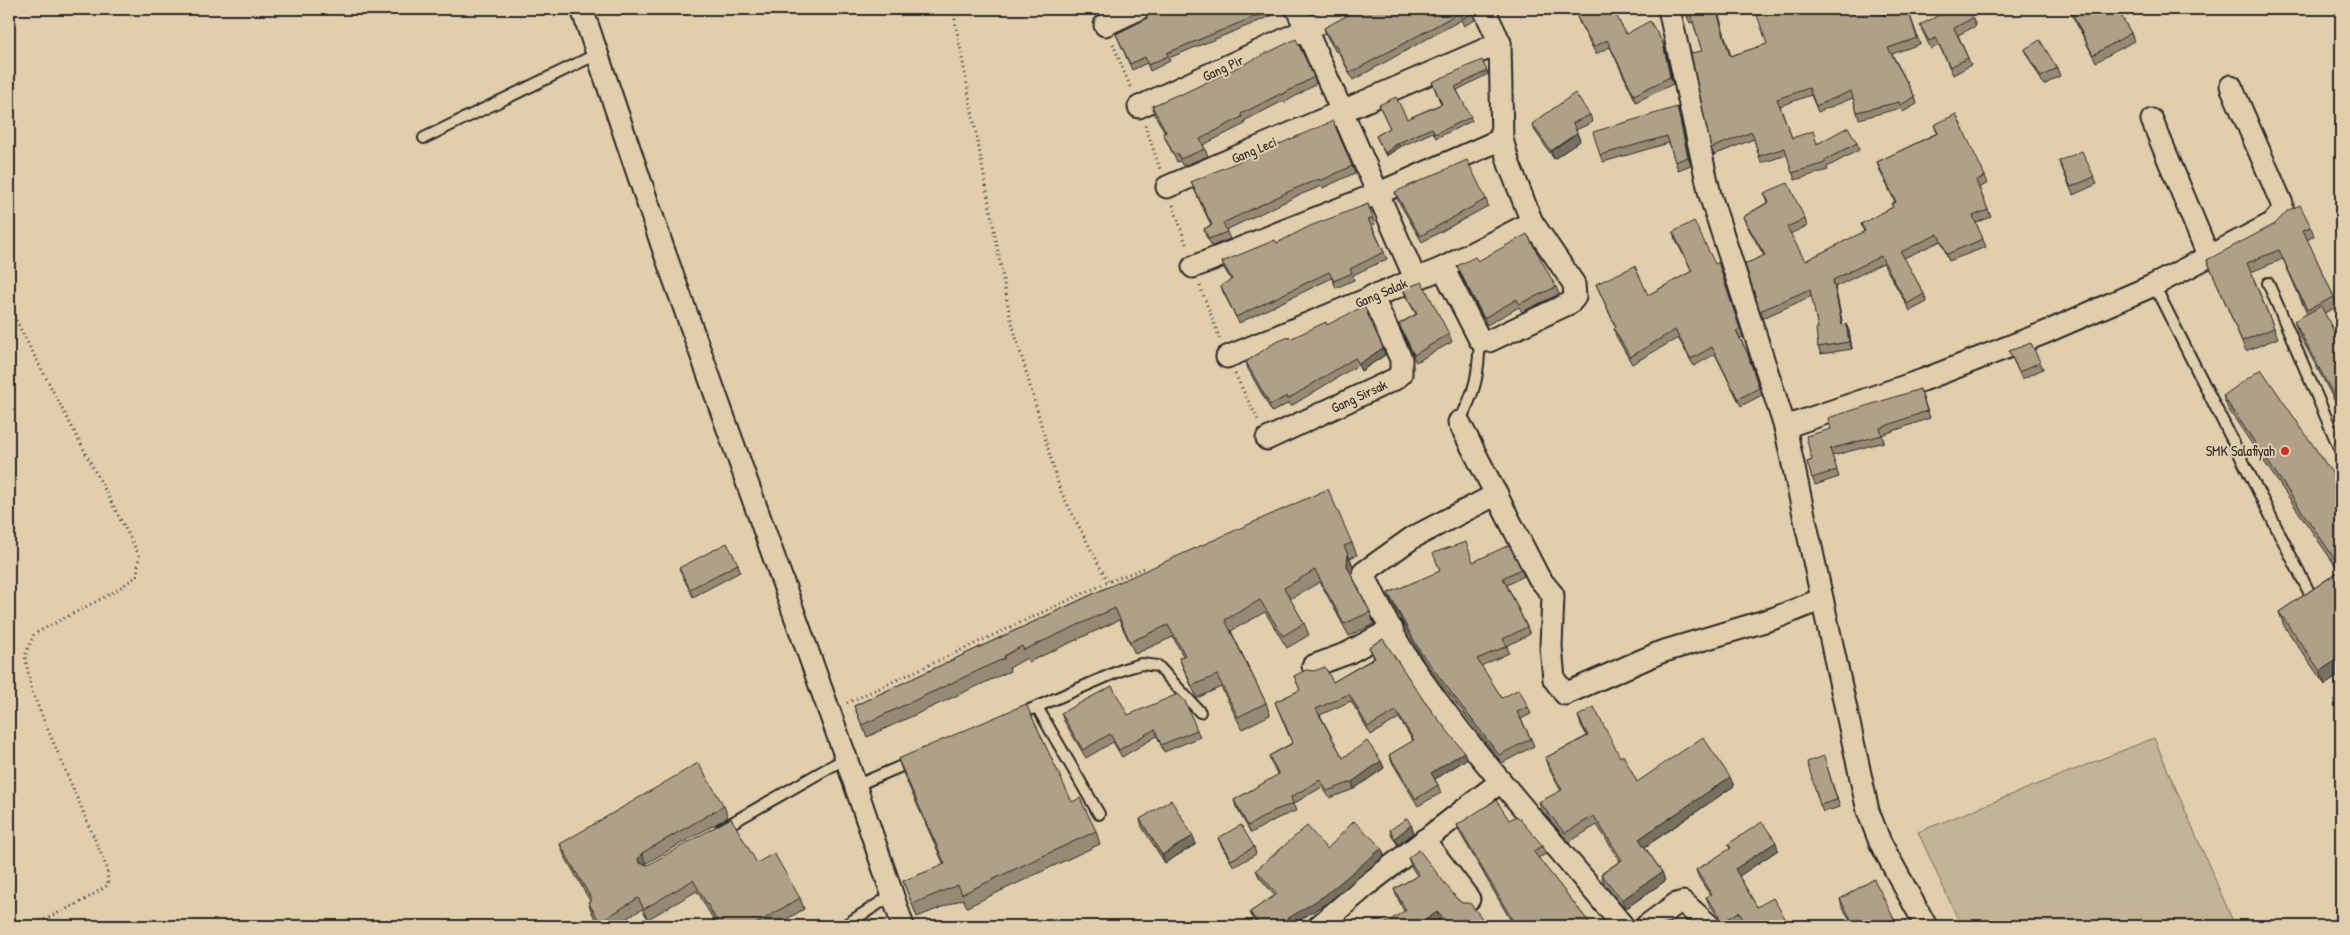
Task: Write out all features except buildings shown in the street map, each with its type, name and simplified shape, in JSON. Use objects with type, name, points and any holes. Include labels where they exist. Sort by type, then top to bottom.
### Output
[{"type":"street","points":[[582,9],[846,758],[903,926]]},
{"type":"street","points":[[1105,24],[1139,9]]},
{"type":"street","points":[[1297,9],[1415,278]]},
{"type":"street","name":"Gang Pir","points":[[1139,106],[1350,9]]},
{"type":"street","points":[[1443,268],[1480,340],[1489,341],[1570,303],[1575,297],[1574,284],[1532,222],[1520,196],[1502,139],[1500,43],[1484,9]]},
{"type":"street","points":[[1669,9],[1710,195],[1785,427],[1868,811],[1880,842],[1926,926]]},
{"type":"street","name":"Gang Leci","points":[[1167,187],[1342,113],[1500,43]]},
{"type":"street","points":[[1785,427],[1923,380],[2016,344],[2154,284],[2273,223],[2282,212],[2278,192],[2231,86]]},
{"type":"street","points":[[2152,120],[2208,255]]},
{"type":"street","points":[[1194,267],[1378,193],[1502,139]]},
{"type":"street","name":"Gang Salak","points":[[1227,357],[1443,268],[1532,222]]},
{"type":"street","name":"Gang Sirsak","points":[[1267,439],[1395,379],[1401,374],[1401,359],[1372,296]]},
{"type":"street","points":[[1459,422],[1539,578],[1552,595],[1551,647],[1554,678],[1565,694],[1661,652],[1775,618],[1822,599]]},
{"type":"street","points":[[1497,494],[1412,538],[1363,573],[1392,630],[1423,681],[1500,782],[1573,865],[1623,926]]},
{"type":"street","points":[[1313,666],[1348,654],[1392,630]]},
{"type":"street","points":[[1319,926],[1424,840],[1500,782]]},
{"type":"street","points":[[1424,840],[1469,899]]},
{"type":"street","points":[[1646,926],[1676,904],[1683,902],[1710,926]]},
{"type":"lane","points":[[424,138],[597,54]]},
{"type":"lane","points":[[2268,283],[2341,452]]},
{"type":"lane","points":[[2154,284],[2310,594]]},
{"type":"lane","points":[[1459,422],[1472,398],[1478,377],[1480,340]]},
{"type":"lane","points":[[1010,719],[1124,669],[1141,664],[1158,666],[1200,712]]},
{"type":"lane","points":[[1037,707],[1099,814]]},
{"type":"lane","points":[[708,837],[846,758]]},
{"type":"lane","points":[[855,786],[919,758]]},
{"type":"lane","points":[[844,926],[892,895]]},
{"type":"path","points":[[953,9],[1010,316],[1060,490],[1108,582]]},
{"type":"path","points":[[1105,24],[1139,106],[1227,357],[1267,439]]},
{"type":"path","points":[[9,307],[139,555],[137,576],[114,592],[34,634],[25,656],[32,692],[107,868],[108,885],[83,901],[31,926]]},
{"type":"path","points":[[828,711],[1108,582],[1147,567]]},
{"type":"shaded area","points":[[2154,738],[2235,926],[1961,926],[1918,832]]},
{"type":"place","name":"SMK Salafiyah","points":[[2285,451]]}]
